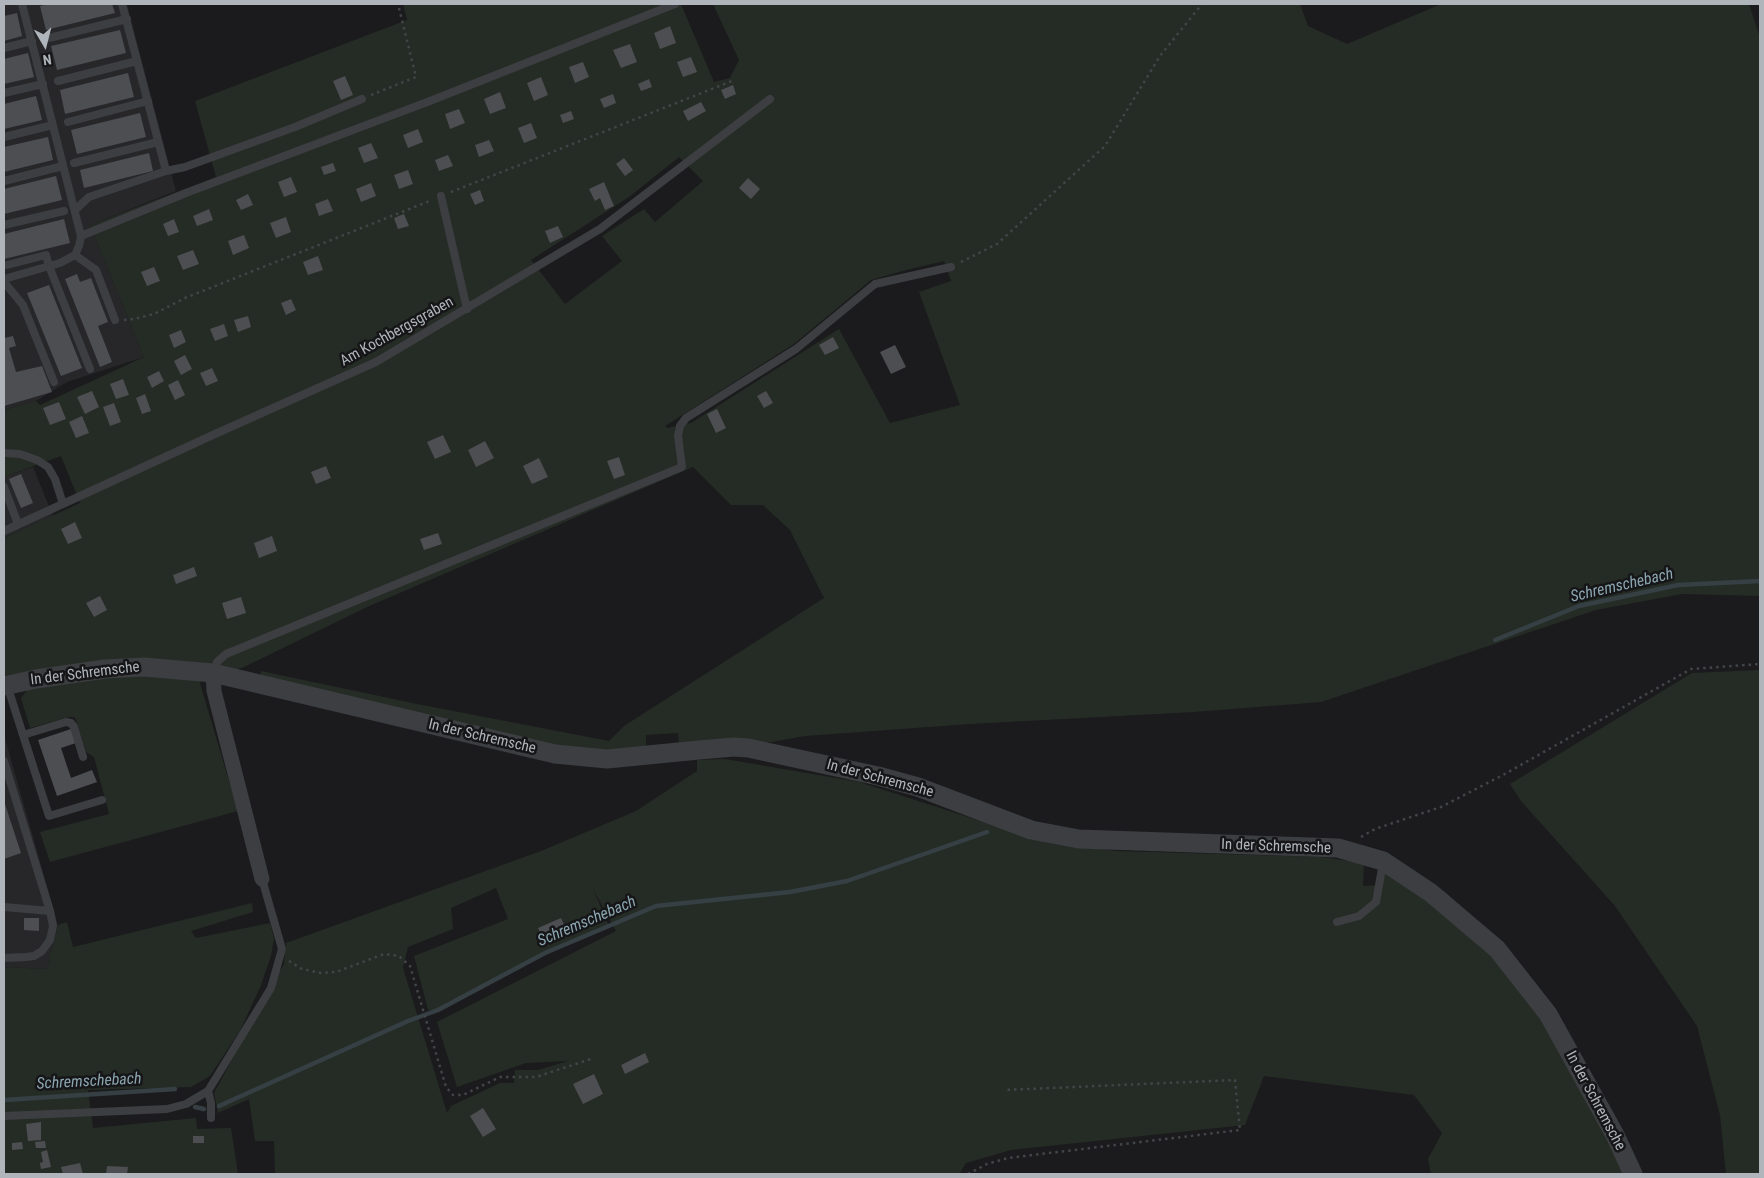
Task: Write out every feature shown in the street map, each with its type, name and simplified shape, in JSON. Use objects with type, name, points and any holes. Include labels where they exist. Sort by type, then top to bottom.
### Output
[{"type":"street","name":"In der Schremsche","points":[[6,685],[106,669],[144,667],[212,673],[555,754],[607,759],[726,748],[748,748],[878,776],[918,787],[1031,830],[1079,839],[1338,848],[1383,861],[1431,892],[1497,950],[1548,1014],[1616,1135],[1633,1174]]},
{"type":"street","points":[[212,673],[214,691],[262,879]]},
{"type":"lane","points":[[22,4],[81,236],[75,254],[60,263],[4,280],[23,305],[54,382]]},
{"type":"lane","points":[[122,4],[166,171]]},
{"type":"lane","points":[[81,236],[186,193],[430,101],[675,4]]},
{"type":"lane","points":[[49,38],[126,19]]},
{"type":"lane","points":[[4,48],[32,42]]},
{"type":"lane","points":[[58,81],[137,61]]},
{"type":"lane","points":[[4,93],[43,84]]},
{"type":"lane","points":[[75,210],[89,197],[166,171],[185,167],[295,127],[362,99]]},
{"type":"lane","name":"Am Kochbergsgraben","points":[[4,531],[376,362],[600,229],[770,99]]},
{"type":"lane","points":[[68,122],[148,101]]},
{"type":"lane","points":[[4,137],[53,125]]},
{"type":"lane","points":[[74,163],[158,142]]},
{"type":"lane","points":[[4,181],[63,166]]},
{"type":"lane","points":[[441,196],[467,309]]},
{"type":"lane","points":[[4,225],[64,211]]},
{"type":"lane","points":[[75,254],[96,270],[115,320]]},
{"type":"lane","points":[[7,265],[46,255],[90,369]]},
{"type":"lane","points":[[212,673],[217,662],[226,654],[682,467],[678,436],[680,426],[686,418],[796,349],[875,284],[951,267]]},
{"type":"lane","points":[[4,453],[20,454],[37,460],[48,467],[55,479],[63,504]]},
{"type":"lane","points":[[4,487],[18,524]]},
{"type":"lane","points":[[6,685],[24,735],[49,816],[102,800]]},
{"type":"lane","points":[[24,735],[66,722],[71,723],[74,726],[84,757]]},
{"type":"lane","points":[[4,761],[50,911],[52,926],[50,940],[42,951],[34,956],[4,958]]},
{"type":"lane","points":[[1337,922],[1359,916],[1376,902],[1383,861]]},
{"type":"lane","points":[[4,1116],[167,1109],[186,1104],[208,1092],[271,988],[282,949],[262,879]]},
{"type":"lane","points":[[4,907],[50,911]]},
{"type":"lane","points":[[208,1092],[211,1103],[211,1118]]},
{"type":"path","points":[[362,99],[416,77],[398,4]]},
{"type":"path","points":[[951,267],[998,244],[1106,146],[1160,56],[1202,4]]},
{"type":"path","points":[[115,320],[134,319],[154,314],[185,298],[732,81]]},
{"type":"path","points":[[1360,837],[1375,830],[1441,808],[1691,669],[1760,664]]},
{"type":"path","points":[[282,949],[290,962],[302,969],[321,973],[336,972],[384,954],[399,956],[410,966],[446,1087],[453,1095],[463,1094],[500,1077],[536,1077],[594,1058]]},
{"type":"path","points":[[968,1174],[987,1164],[1008,1158],[1240,1130],[1235,1080],[1005,1090]]},
{"type":"shaded area","points":[[4,4],[127,4],[176,191],[90,225],[144,357],[67,382],[36,401],[4,410]]},
{"type":"shaded area","points":[[403,4],[681,4],[714,82],[730,78],[739,60],[713,4],[1300,4],[1308,26],[1347,44],[1441,4],[1749,4],[1760,38],[1760,596],[1682,594],[1596,610],[1321,702],[1194,712],[970,724],[805,736],[760,744],[679,745],[678,733],[646,735],[646,748],[609,753],[576,750],[260,680],[261,671],[417,704],[609,741],[624,726],[824,598],[790,530],[763,505],[731,505],[693,467],[367,607],[242,668],[225,672],[4,678],[4,538],[80,503],[61,456],[4,477],[4,410],[36,401],[40,405],[144,357],[90,225],[216,177],[195,101],[407,20]],"holes":[[[679,157],[703,181],[655,222],[644,209],[602,236],[622,261],[565,304],[531,260],[629,197]],[[944,261],[951,281],[919,292],[960,405],[890,423],[839,329],[691,423],[667,428],[665,426],[794,344],[871,280]]]},
{"type":"shaded area","points":[[33,467],[53,516],[4,538],[4,477]]},
{"type":"shaded area","points":[[1760,670],[1760,1174],[1726,1174],[1720,1115],[1697,1026],[1615,906],[1521,801],[1510,784],[1692,673]]},
{"type":"shaded area","points":[[141,674],[199,680],[238,811],[50,862],[40,832],[109,814],[94,757],[86,752],[75,717],[30,728],[21,698],[28,689],[105,675]]},
{"type":"shaded area","points":[[4,735],[58,925],[47,969],[4,967]]},
{"type":"shaded area","points":[[725,759],[859,782],[990,824],[1028,839],[1117,851],[1321,857],[1364,863],[1363,886],[1381,885],[1386,872],[1438,906],[1443,890],[1508,953],[1639,1174],[1431,1174],[1428,1159],[1442,1133],[1414,1095],[1264,1076],[1245,1125],[1011,1150],[966,1163],[959,1174],[275,1174],[274,1141],[255,1141],[249,1099],[218,1113],[214,1093],[284,964],[286,943],[541,851],[636,811],[697,771],[697,760]],"holes":[[[496,888],[508,919],[414,956],[428,1010],[438,1010],[545,953],[609,926],[593,889],[616,931],[437,1022],[457,1087],[526,1063],[568,1061],[538,1070],[515,1070],[514,1083],[500,1083],[451,1106],[447,1113],[403,968],[408,947],[453,929],[451,908]]]},
{"type":"shaded area","points":[[252,903],[253,912],[191,931],[196,938],[270,923],[274,939],[271,956],[261,985],[241,1029],[210,1076],[191,1087],[88,1090],[93,1128],[196,1118],[197,1129],[231,1128],[238,1174],[4,1174],[4,967],[47,969],[58,925],[67,922],[73,947]]},
{"type":"building","points":[[49,4],[112,4],[115,13],[46,30],[40,6]]},
{"type":"building","points":[[17,13],[22,36],[4,41],[4,16]]},
{"type":"building","points":[[670,26],[676,43],[660,49],[654,33]]},
{"type":"building","points":[[120,30],[126,53],[57,70],[51,46]]},
{"type":"building","points":[[630,44],[637,62],[621,68],[613,50]]},
{"type":"building","points":[[28,53],[34,77],[4,84],[4,59]]},
{"type":"building","points":[[691,57],[697,72],[683,77],[677,62]]},
{"type":"building","points":[[583,62],[589,77],[575,83],[569,67]]},
{"type":"building","points":[[128,73],[134,97],[65,114],[60,90]]},
{"type":"building","points":[[345,76],[353,95],[341,100],[333,81]]},
{"type":"building","points":[[541,77],[548,95],[534,101],[527,83]]},
{"type":"building","points":[[649,79],[652,87],[641,91],[638,84]]},
{"type":"building","points":[[733,85],[736,94],[725,99],[721,90]]},
{"type":"building","points":[[500,92],[506,108],[490,114],[484,99]]},
{"type":"building","points":[[613,94],[616,103],[604,108],[600,99]]},
{"type":"building","points":[[36,96],[42,120],[4,129],[4,104]]},
{"type":"building","points":[[701,102],[706,111],[688,121],[683,111]]},
{"type":"building","points":[[459,109],[465,123],[450,129],[445,114]]},
{"type":"building","points":[[571,111],[574,119],[563,123],[560,115]]},
{"type":"building","points":[[140,113],[146,137],[77,154],[71,130]]},
{"type":"building","points":[[531,123],[537,138],[524,143],[518,128]]},
{"type":"building","points":[[418,129],[423,142],[408,148],[403,135]]},
{"type":"building","points":[[48,137],[53,160],[4,172],[4,147]]},
{"type":"building","points":[[489,140],[494,151],[479,157],[475,145]]},
{"type":"building","points":[[371,143],[378,158],[364,163],[358,148]]},
{"type":"building","points":[[149,153],[153,171],[84,188],[80,170]]},
{"type":"building","points":[[448,155],[453,166],[439,171],[435,160]]},
{"type":"building","points":[[624,158],[633,170],[625,176],[616,164]]},
{"type":"building","points":[[333,163],[336,171],[324,175],[321,167]]},
{"type":"building","points":[[408,170],[413,184],[399,189],[394,175]]},
{"type":"building","points":[[56,176],[62,200],[4,214],[4,189]]},
{"type":"building","points":[[291,177],[297,192],[284,197],[278,182]]},
{"type":"building","points":[[748,178],[760,189],[751,199],[739,188]]},
{"type":"building","points":[[604,182],[614,206],[605,210],[600,198],[595,201],[589,189]]},
{"type":"building","points":[[371,183],[376,196],[361,202],[356,189]]},
{"type":"building","points":[[480,190],[484,201],[475,205],[470,194]]},
{"type":"building","points":[[248,194],[253,205],[241,210],[236,200]]},
{"type":"building","points":[[328,199],[333,211],[319,216],[315,204]]},
{"type":"building","points":[[209,209],[213,220],[197,226],[193,216]]},
{"type":"building","points":[[404,214],[409,226],[398,229],[394,218]]},
{"type":"building","points":[[286,217],[291,232],[276,238],[270,223]]},
{"type":"building","points":[[64,219],[70,243],[4,259],[4,234]]},
{"type":"building","points":[[174,219],[179,232],[168,236],[163,224]]},
{"type":"building","points":[[558,226],[563,237],[550,243],[545,231]]},
{"type":"building","points":[[244,235],[249,248],[233,255],[228,241]]},
{"type":"building","points":[[193,250],[199,264],[183,270],[177,256]]},
{"type":"building","points":[[318,256],[323,270],[308,275],[303,262]]},
{"type":"building","points":[[154,267],[160,281],[147,286],[141,272]]},
{"type":"building","points":[[77,274],[80,282],[91,278],[108,322],[98,326],[112,362],[100,367],[65,279]]},
{"type":"building","points":[[49,285],[82,368],[61,376],[27,293]]},
{"type":"building","points":[[291,299],[296,310],[286,315],[281,303]]},
{"type":"building","points":[[248,316],[251,327],[238,332],[234,320]]},
{"type":"building","points":[[224,324],[228,336],[215,341],[210,329]]},
{"type":"building","points":[[181,330],[186,342],[174,348],[169,335]]},
{"type":"building","points":[[13,336],[16,346],[9,348],[16,372],[42,366],[52,392],[4,406],[4,338]]},
{"type":"building","points":[[833,337],[839,348],[825,355],[819,345]]},
{"type":"building","points":[[895,345],[906,367],[891,374],[880,352]]},
{"type":"building","points":[[185,355],[192,369],[181,375],[174,361]]},
{"type":"building","points":[[212,368],[218,381],[206,386],[200,373]]},
{"type":"building","points":[[159,371],[164,381],[152,388],[147,377]]},
{"type":"building","points":[[123,379],[129,395],[116,399],[110,384]]},
{"type":"building","points":[[178,380],[185,395],[175,400],[168,385]]},
{"type":"building","points":[[92,391],[99,407],[85,414],[77,397]]},
{"type":"building","points":[[766,391],[773,403],[764,408],[757,396]]},
{"type":"building","points":[[145,394],[151,411],[142,414],[136,398]]},
{"type":"building","points":[[59,402],[66,419],[50,425],[43,408]]},
{"type":"building","points":[[114,403],[121,422],[110,426],[103,407]]},
{"type":"building","points":[[717,409],[726,428],[716,433],[707,414]]},
{"type":"building","points":[[82,416],[89,433],[76,438],[69,422]]},
{"type":"building","points":[[443,435],[451,452],[435,459],[427,442]]},
{"type":"building","points":[[485,441],[494,458],[476,467],[468,450]]},
{"type":"building","points":[[619,457],[625,475],[614,479],[607,461]]},
{"type":"building","points":[[539,458],[548,477],[532,484],[523,466]]},
{"type":"building","points":[[326,466],[331,478],[316,484],[311,472]]},
{"type":"building","points":[[21,474],[33,503],[21,508],[9,479]]},
{"type":"building","points":[[75,522],[82,538],[68,544],[61,529]]},
{"type":"building","points":[[438,533],[442,544],[424,550],[420,539]]},
{"type":"building","points":[[272,536],[277,551],[259,558],[254,543]]},
{"type":"building","points":[[194,567],[197,576],[176,584],[173,575]]},
{"type":"building","points":[[100,596],[107,610],[94,617],[86,603]]},
{"type":"building","points":[[241,597],[246,613],[227,619],[222,603]]},
{"type":"building","points":[[71,729],[76,743],[61,748],[71,778],[92,770],[97,782],[57,796],[38,740]]},
{"type":"building","points":[[4,801],[21,853],[4,859]]},
{"type":"building","points":[[24,918],[39,918],[39,931],[24,930]]},
{"type":"building","points":[[561,918],[565,927],[542,937],[538,928]]},
{"type":"building","points":[[645,1053],[649,1062],[625,1074],[621,1065]]},
{"type":"building","points":[[594,1074],[603,1094],[583,1104],[573,1084]]},
{"type":"building","points":[[483,1108],[496,1129],[483,1137],[470,1116]]},
{"type":"building","points":[[41,1122],[41,1140],[28,1141],[26,1124]]},
{"type":"building","points":[[193,1136],[204,1136],[204,1143],[193,1143]]},
{"type":"building","points":[[45,1141],[46,1148],[36,1148],[35,1142]]},
{"type":"building","points":[[22,1142],[23,1149],[12,1150],[12,1143]]},
{"type":"building","points":[[47,1150],[51,1167],[41,1169],[40,1163],[43,1162],[41,1152]]},
{"type":"building","points":[[80,1163],[83,1174],[63,1174],[61,1167]]},
{"type":"building","points":[[107,1166],[128,1167],[127,1174],[106,1174]]},
{"type":"waterway","name":"Schremschebach","points":[[1495,640],[1579,606],[1678,585],[1760,581]]},
{"type":"waterway","name":"Schremschebach","points":[[219,1106],[408,1021],[438,1010],[545,953],[656,906],[790,892],[847,881],[987,832]]},
{"type":"waterway","name":"Schremschebach","points":[[4,1100],[175,1089]]},
{"type":"waterway","name":"Schremschebach","points":[[195,1107],[204,1109]]}]
